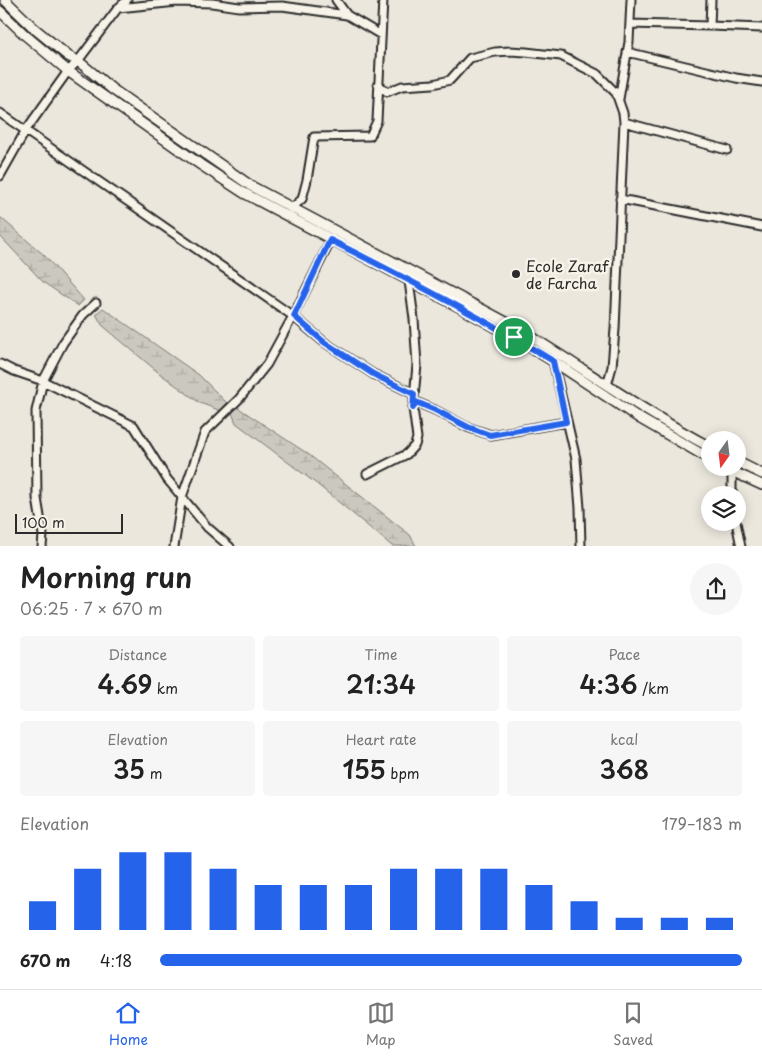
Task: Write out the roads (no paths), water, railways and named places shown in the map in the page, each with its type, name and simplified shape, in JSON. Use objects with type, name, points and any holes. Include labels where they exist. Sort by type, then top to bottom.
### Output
[{"type":"street","points":[[5,0],[35,29],[68,56],[78,61],[112,89],[250,186],[519,329],[701,442]]},
{"type":"street","points":[[0,176],[26,130],[68,71],[78,61],[118,8],[127,0]]},
{"type":"street","points":[[336,0],[347,15]]},
{"type":"street","points":[[291,209],[302,199],[314,137],[370,136],[377,122],[383,0]]},
{"type":"street","points":[[619,100],[629,42],[631,0]]},
{"type":"street","points":[[710,26],[711,0]]},
{"type":"street","points":[[118,8],[176,2],[212,3],[239,7],[282,6],[347,15],[381,35]]},
{"type":"street","points":[[0,11],[24,35],[68,71],[244,193],[514,337],[639,418],[701,454]]},
{"type":"street","points":[[630,24],[762,28]]},
{"type":"street","points":[[378,84],[387,92],[402,86],[433,84],[450,80],[470,58],[510,50],[561,56],[597,74],[616,93],[624,122],[615,329],[612,367],[607,384]]},
{"type":"street","points":[[627,52],[736,78],[762,82]]},
{"type":"street","points":[[0,113],[294,316],[324,342],[373,374],[414,394]]},
{"type":"street","points":[[624,122],[727,150]]},
{"type":"street","points":[[620,199],[762,227]]},
{"type":"street","points":[[174,546],[182,498],[205,432],[239,398],[267,364],[294,316],[330,240]]},
{"type":"street","points":[[367,474],[407,454],[415,445],[413,408],[417,365],[409,281]]},
{"type":"street","points":[[42,546],[43,535],[37,498],[36,411],[43,381],[63,343],[83,315],[96,302]]},
{"type":"street","points":[[514,337],[519,329]]},
{"type":"street","points":[[553,361],[576,459],[581,546]]},
{"type":"street","points":[[0,364],[14,372],[43,381],[134,426],[167,479],[182,498],[207,527],[230,546]]},
{"type":"street","points":[[413,408],[416,402],[468,427],[490,435],[566,422]]},
{"type":"street","points":[[746,466],[762,474]]},
{"type":"street","points":[[742,476],[762,485]]},
{"type":"street","points":[[738,531],[741,546]]},
{"type":"place","name":"Ecole Zaraf de Farcha","points":[[516,274]]}]
